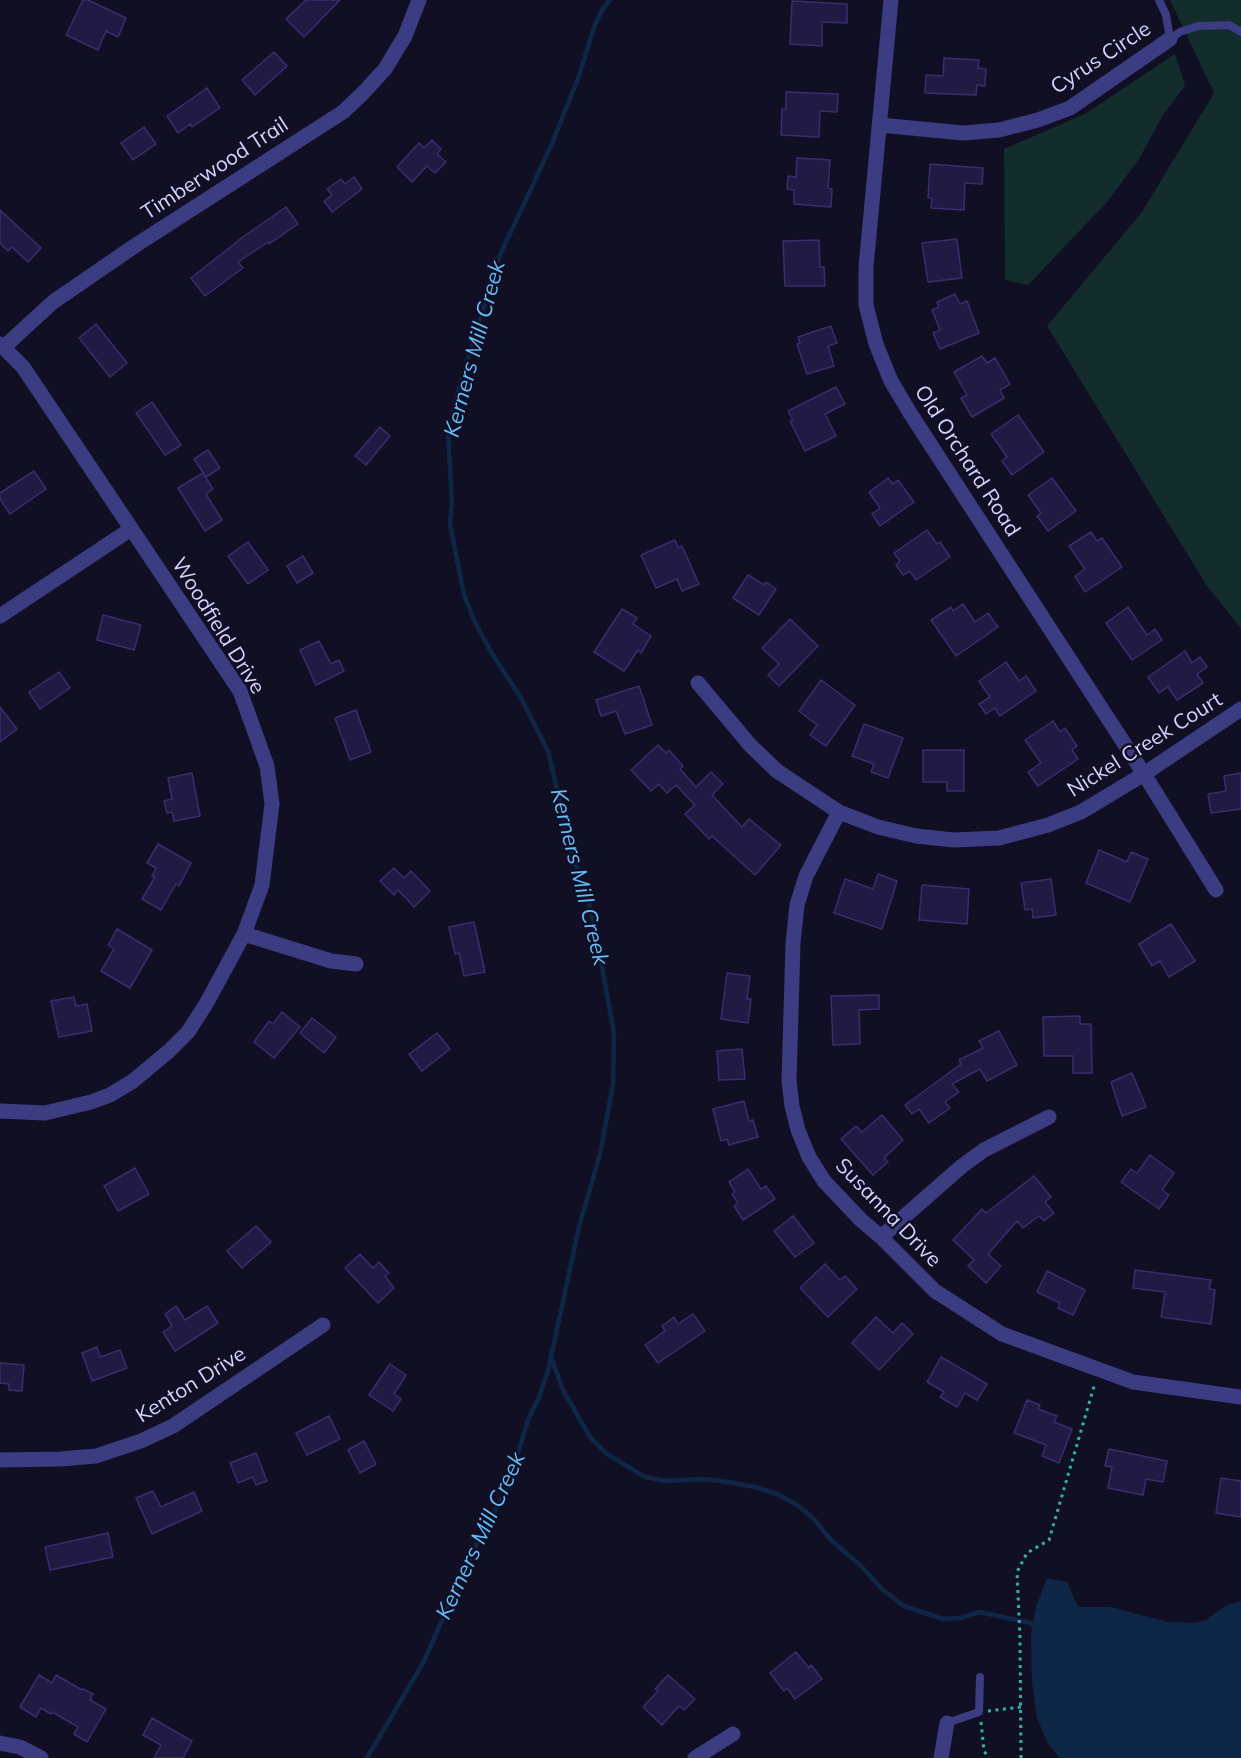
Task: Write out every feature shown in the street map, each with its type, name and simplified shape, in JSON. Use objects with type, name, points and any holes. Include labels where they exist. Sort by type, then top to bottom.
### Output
[{"type":"street","name":"Timberwood Trail","points":[[2,345],[52,302],[136,245],[343,112],[385,69],[405,36],[419,0]]},
{"type":"street","name":"Old Orchard Road","points":[[891,0],[866,267],[866,305],[876,344],[891,381],[1216,890]]},
{"type":"street","name":"Cyrus Circle","points":[[880,125],[963,134],[999,130],[1038,120],[1070,108],[1170,39]]},
{"type":"street","name":"Woodfield Drive","points":[[0,1111],[45,1113],[110,1095],[133,1081],[169,1052],[188,1032],[244,934],[262,885],[272,804],[267,766],[240,691],[23,367],[2,345]]},
{"type":"street","points":[[0,615],[131,529]]},
{"type":"street","name":"Nickel Creek Court","points":[[698,683],[750,745],[777,771],[839,812],[878,827],[916,836],[954,840],[999,838],[1048,825],[1081,812],[1144,774],[1241,709]]},
{"type":"street","name":"Susanna Drive","points":[[839,812],[806,876],[796,905],[793,943],[789,1081],[792,1106],[798,1130],[809,1157],[824,1181],[935,1291],[1002,1334],[1133,1382],[1241,1397]]},
{"type":"street","points":[[244,934],[331,961],[356,964]]},
{"type":"street","points":[[881,1237],[962,1166],[984,1150],[1048,1117]]},
{"type":"street","name":"Kenton Drive","points":[[0,1460],[96,1456],[141,1441],[173,1426],[323,1325]]},
{"type":"street","points":[[941,1758],[946,1723]]},
{"type":"street","points":[[695,1758],[733,1734]]},
{"type":"street","points":[[0,1743],[20,1747],[40,1758]]},
{"type":"lane","points":[[1159,0],[1166,15],[1170,39],[1180,32],[1198,26],[1229,25],[1241,32]]},
{"type":"lane","points":[[946,1723],[979,1712],[980,1677]]},
{"type":"path","points":[[1021,1758],[1017,1572],[1027,1553],[1049,1540],[1098,1369]]},
{"type":"path","points":[[999,1708],[1021,1707]]},
{"type":"path","points":[[979,1712],[984,1751],[989,1758]]},
{"type":"green space","points":[[1170,0],[1241,0],[1241,628],[1207,586],[1047,326],[1142,212],[1214,93]]},
{"type":"green space","points":[[1175,54],[1185,86],[1163,115],[1139,159],[1107,202],[1028,285],[1005,280],[1004,149],[1085,114]]},
{"type":"water","points":[[1047,1578],[1067,1582],[1078,1607],[1110,1607],[1168,1622],[1195,1623],[1206,1620],[1225,1606],[1241,1601],[1241,1758],[1060,1758],[1048,1744],[1037,1718],[1032,1682],[1031,1635],[1036,1607]]},
{"type":"building","points":[[83,0],[88,0],[126,18],[118,37],[106,31],[98,50],[66,35]]},
{"type":"building","points":[[306,0],[340,0],[304,37],[286,19]]},
{"type":"building","points":[[792,1],[847,4],[847,23],[822,22],[822,46],[790,44]]},
{"type":"building","points":[[274,52],[287,66],[255,95],[242,80]]},
{"type":"building","points":[[944,58],[979,60],[978,68],[986,69],[985,86],[977,85],[976,95],[925,93],[926,75],[943,76]]},
{"type":"building","points":[[207,88],[220,108],[192,127],[190,124],[178,133],[167,116]]},
{"type":"building","points":[[786,92],[838,94],[837,112],[820,111],[819,137],[781,135],[782,109],[786,109]]},
{"type":"building","points":[[144,127],[156,144],[133,160],[121,143]]},
{"type":"building","points":[[432,140],[441,149],[437,154],[446,162],[435,173],[427,166],[412,182],[397,167],[419,143],[424,148]]},
{"type":"building","points":[[797,158],[830,160],[828,188],[832,189],[831,207],[794,204],[794,190],[787,189],[788,176],[796,177]]},
{"type":"building","points":[[930,164],[983,168],[982,184],[965,183],[964,210],[931,208],[932,198],[928,198]]},
{"type":"building","points":[[354,177],[362,189],[332,212],[324,201],[332,195],[327,189],[341,179],[345,184]]},
{"type":"building","points":[[286,207],[298,224],[238,262],[243,268],[205,296],[191,278]]},
{"type":"building","points":[[0,210],[41,248],[28,262],[12,247],[8,251],[0,243]]},
{"type":"building","points":[[957,239],[962,278],[928,282],[922,243]]},
{"type":"building","points":[[819,240],[820,267],[824,267],[825,286],[785,286],[783,241]]},
{"type":"building","points":[[955,294],[960,304],[967,301],[979,333],[940,349],[933,333],[940,330],[932,310],[939,307],[937,302]]},
{"type":"building","points":[[96,324],[127,363],[110,377],[79,338]]},
{"type":"building","points":[[831,326],[837,343],[828,346],[834,366],[807,374],[797,344],[800,343],[798,337]]},
{"type":"building","points":[[982,356],[987,363],[995,358],[1010,384],[1000,390],[1004,398],[972,417],[961,398],[967,395],[954,372]]},
{"type":"building","points":[[836,387],[845,404],[825,414],[836,436],[805,451],[790,421],[793,420],[788,411]]},
{"type":"building","points":[[152,402],[181,445],[165,455],[136,413]]},
{"type":"building","points":[[1018,415],[1044,452],[1012,475],[1002,461],[1007,457],[991,434]]},
{"type":"building","points":[[380,427],[390,436],[366,465],[355,456]]},
{"type":"building","points":[[208,450],[220,468],[206,477],[194,459]]},
{"type":"building","points":[[34,471],[46,489],[10,514],[0,499],[0,493]]},
{"type":"building","points":[[203,473],[213,489],[206,494],[222,520],[205,531],[178,488]]},
{"type":"building","points":[[888,478],[893,484],[898,480],[914,502],[880,526],[872,514],[880,508],[869,492]]},
{"type":"building","points":[[1052,478],[1076,511],[1048,531],[1037,516],[1041,513],[1028,495]]},
{"type":"building","points":[[927,530],[937,544],[940,542],[950,557],[916,580],[910,571],[903,575],[896,565],[900,561],[894,553]]},
{"type":"building","points":[[1091,532],[1097,541],[1102,538],[1122,567],[1085,592],[1075,576],[1085,569],[1069,546]]},
{"type":"building","points":[[675,540],[678,548],[682,546],[699,584],[682,591],[677,579],[656,588],[641,555]]},
{"type":"building","points":[[248,542],[268,570],[248,584],[228,556]]},
{"type":"building","points":[[303,556],[313,573],[297,583],[287,566]]},
{"type":"building","points":[[748,575],[776,589],[759,615],[733,598]]},
{"type":"building","points":[[963,604],[975,622],[988,613],[998,627],[956,656],[931,620],[951,607],[953,611]]},
{"type":"building","points":[[1128,607],[1147,635],[1155,629],[1162,640],[1132,660],[1106,623]]},
{"type":"building","points":[[622,609],[637,618],[633,624],[651,636],[641,653],[638,650],[624,671],[594,652]]},
{"type":"building","points":[[103,615],[141,625],[134,650],[97,640]]},
{"type":"building","points":[[790,619],[818,646],[779,686],[768,675],[779,664],[762,648]]},
{"type":"building","points":[[319,641],[331,664],[339,660],[344,671],[316,685],[300,650]]},
{"type":"building","points":[[1185,651],[1192,663],[1200,657],[1207,667],[1197,674],[1203,683],[1177,700],[1168,687],[1159,693],[1148,677]]},
{"type":"building","points":[[1006,662],[1019,681],[1026,676],[1036,691],[1000,716],[995,708],[986,714],[979,704],[990,697],[979,681]]},
{"type":"building","points":[[59,672],[70,688],[40,709],[29,692]]},
{"type":"building","points":[[821,680],[855,705],[826,746],[810,735],[817,725],[799,711]]},
{"type":"building","points":[[639,686],[652,725],[625,734],[616,711],[601,716],[596,700]]},
{"type":"building","points":[[0,707],[17,729],[0,742]]},
{"type":"building","points":[[356,710],[371,752],[350,760],[335,718]]},
{"type":"building","points":[[1053,721],[1060,732],[1065,728],[1077,746],[1072,750],[1078,759],[1038,786],[1028,772],[1041,763],[1025,740]]},
{"type":"building","points":[[864,724],[903,738],[888,778],[871,772],[874,764],[852,756]]},
{"type":"building","points":[[658,745],[666,753],[669,750],[683,766],[680,769],[696,787],[711,772],[723,784],[712,795],[742,827],[749,819],[781,845],[755,875],[712,836],[709,839],[685,814],[695,805],[676,785],[667,793],[659,784],[651,791],[631,770]]},
{"type":"building","points":[[923,750],[964,750],[964,791],[947,791],[947,782],[923,782]]},
{"type":"building","points":[[192,773],[200,816],[174,821],[172,812],[167,813],[164,801],[172,799],[168,778]]},
{"type":"building","points":[[1241,773],[1241,809],[1211,813],[1208,794],[1226,791],[1224,776]]},
{"type":"building","points":[[158,844],[191,863],[179,886],[176,884],[161,910],[142,899],[155,877],[152,876],[156,868],[147,863]]},
{"type":"building","points":[[1099,850],[1127,862],[1131,852],[1148,859],[1130,902],[1086,883]]},
{"type":"building","points":[[394,868],[404,878],[411,871],[430,891],[414,907],[398,890],[394,895],[380,881]]},
{"type":"building","points":[[878,874],[897,881],[882,929],[834,913],[845,879],[873,889]]},
{"type":"building","points":[[1051,879],[1056,915],[1033,918],[1032,909],[1025,910],[1021,883]]},
{"type":"building","points":[[922,885],[969,889],[967,924],[919,920]]},
{"type":"building","points":[[474,922],[485,972],[464,976],[459,953],[455,954],[449,927]]},
{"type":"building","points":[[1171,924],[1195,961],[1169,977],[1160,961],[1152,966],[1139,944]]},
{"type":"building","points":[[117,929],[152,950],[130,988],[101,971],[114,949],[108,945]]},
{"type":"building","points":[[727,973],[750,976],[747,999],[751,999],[748,1023],[721,1019]]},
{"type":"building","points":[[879,995],[879,1009],[859,1010],[860,1044],[833,1045],[831,996]]},
{"type":"building","points":[[74,997],[76,1006],[87,1004],[92,1031],[59,1037],[51,1001]]},
{"type":"building","points":[[282,1012],[300,1027],[274,1058],[254,1042],[269,1021],[273,1024]]},
{"type":"building","points":[[1080,1016],[1080,1024],[1091,1024],[1092,1073],[1073,1073],[1073,1056],[1044,1056],[1043,1017]]},
{"type":"building","points":[[312,1018],[336,1037],[324,1053],[300,1033]]},
{"type":"building","points":[[999,1031],[1017,1065],[987,1081],[980,1069],[952,1084],[959,1092],[945,1102],[950,1108],[929,1123],[919,1109],[912,1114],[905,1105],[961,1064],[959,1060],[983,1048],[979,1041]]},
{"type":"building","points":[[437,1033],[450,1049],[422,1071],[409,1054]]},
{"type":"building","points":[[742,1049],[745,1079],[719,1080],[717,1051]]},
{"type":"building","points":[[1132,1073],[1146,1107],[1122,1116],[1111,1082]]},
{"type":"building","points":[[744,1101],[749,1121],[753,1120],[758,1137],[729,1145],[727,1139],[721,1141],[713,1109]]},
{"type":"building","points":[[882,1115],[903,1140],[884,1158],[888,1162],[873,1175],[841,1139],[856,1126],[862,1132]]},
{"type":"building","points":[[1150,1155],[1174,1173],[1162,1190],[1169,1195],[1159,1209],[1121,1182],[1131,1169],[1137,1173]]},
{"type":"building","points":[[135,1168],[149,1194],[118,1211],[104,1186]]},
{"type":"building","points":[[748,1169],[761,1189],[766,1186],[775,1199],[743,1220],[734,1206],[738,1203],[732,1194],[735,1192],[729,1182]]},
{"type":"building","points":[[1034,1176],[1051,1197],[1045,1202],[1054,1213],[1044,1221],[1039,1216],[1023,1228],[1017,1221],[988,1254],[1001,1266],[986,1283],[968,1266],[974,1260],[953,1240],[982,1209],[986,1213]]},
{"type":"building","points":[[793,1216],[814,1243],[795,1257],[774,1231]]},
{"type":"building","points":[[256,1226],[271,1242],[242,1268],[227,1251]]},
{"type":"building","points":[[360,1254],[373,1268],[379,1262],[389,1273],[385,1276],[394,1288],[378,1303],[345,1268]]},
{"type":"building","points":[[825,1264],[840,1280],[845,1276],[857,1289],[828,1317],[800,1288]]},
{"type":"building","points":[[1135,1270],[1211,1280],[1209,1289],[1215,1290],[1211,1324],[1161,1317],[1165,1292],[1133,1288]]},
{"type":"building","points":[[1047,1271],[1085,1290],[1073,1315],[1058,1308],[1060,1303],[1037,1292]]},
{"type":"building","points":[[176,1306],[185,1320],[207,1306],[218,1323],[175,1351],[163,1332],[172,1326],[165,1314]]},
{"type":"building","points":[[693,1314],[705,1331],[658,1363],[645,1345],[665,1331],[662,1326],[674,1317],[678,1324]]},
{"type":"building","points":[[876,1317],[893,1333],[902,1323],[913,1334],[879,1370],[852,1343]]},
{"type":"building","points":[[97,1347],[100,1357],[120,1350],[127,1368],[92,1381],[82,1353]]},
{"type":"building","points":[[941,1357],[987,1384],[977,1400],[965,1393],[957,1407],[940,1397],[944,1392],[927,1382]]},
{"type":"building","points":[[0,1363],[24,1365],[22,1391],[9,1390],[9,1384],[0,1383]]},
{"type":"building","points":[[390,1364],[406,1375],[394,1394],[401,1399],[393,1411],[369,1395]]},
{"type":"building","points":[[1027,1400],[1040,1405],[1038,1409],[1057,1416],[1054,1422],[1072,1429],[1059,1463],[1042,1456],[1046,1445],[1014,1433]]},
{"type":"building","points":[[329,1416],[340,1439],[307,1455],[296,1433]]},
{"type":"building","points":[[364,1441],[376,1464],[360,1473],[348,1450]]},
{"type":"building","points":[[1109,1449],[1167,1461],[1163,1482],[1146,1479],[1143,1495],[1108,1488],[1112,1467],[1105,1466]]},
{"type":"building","points":[[256,1453],[267,1481],[256,1485],[253,1477],[238,1483],[230,1463]]},
{"type":"building","points":[[1221,1478],[1241,1481],[1241,1517],[1216,1513]]},
{"type":"building","points":[[153,1491],[161,1507],[194,1492],[202,1511],[152,1534],[136,1498]]},
{"type":"building","points":[[108,1533],[113,1557],[50,1570],[45,1547]]},
{"type":"building","points":[[796,1652],[822,1679],[795,1699],[787,1688],[784,1691],[770,1673]]},
{"type":"building","points":[[39,1675],[52,1683],[56,1675],[93,1694],[90,1700],[106,1709],[87,1742],[74,1734],[78,1727],[52,1712],[51,1714],[41,1708],[36,1717],[20,1707]]},
{"type":"building","points":[[668,1675],[695,1699],[684,1710],[679,1706],[662,1725],[643,1707],[658,1691],[655,1689]]},
{"type":"building","points":[[152,1718],[192,1741],[183,1758],[154,1758],[161,1745],[143,1735]]},
{"type":"waterway","name":"Kerners Mill Creek","points":[[367,1758],[423,1663],[475,1547],[507,1489],[528,1420],[548,1371],[579,1227],[600,1154],[613,1085],[614,1033],[596,934],[588,899],[573,857],[548,751],[521,698],[491,652],[464,595],[450,524],[452,501],[448,434],[458,391],[500,255],[551,146],[579,76],[594,27],[610,0]]},
{"type":"waterway","points":[[552,1360],[564,1392],[590,1437],[607,1454],[645,1477],[666,1481],[704,1479],[728,1482],[777,1494],[797,1505],[814,1519],[831,1540],[860,1565],[883,1590],[904,1606],[943,1619],[961,1618],[980,1612],[1030,1623],[1037,1628]]}]
